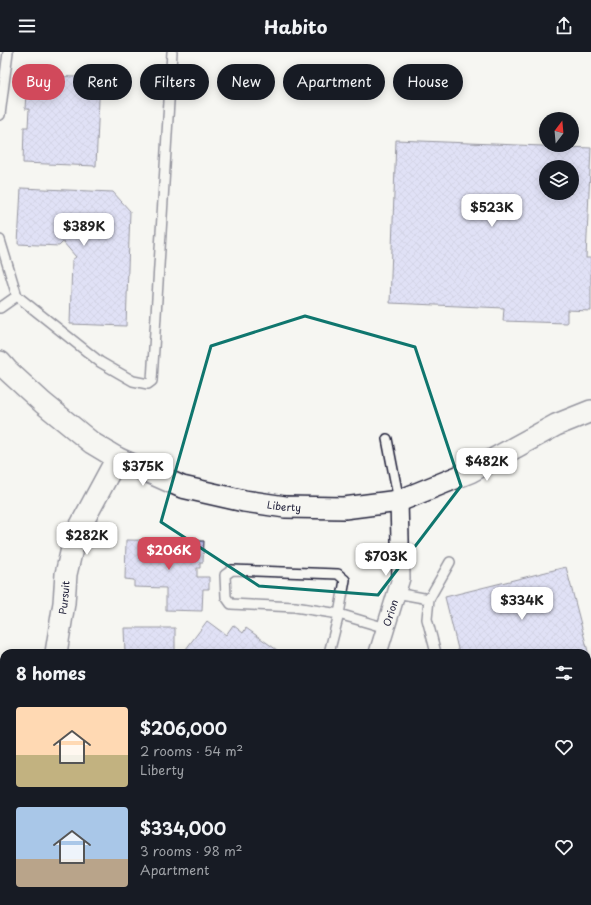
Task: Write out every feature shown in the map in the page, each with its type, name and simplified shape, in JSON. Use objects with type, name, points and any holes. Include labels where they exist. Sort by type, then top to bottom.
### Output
[{"type":"street","name":"Liberty","points":[[0,362],[43,403],[92,443],[117,458],[182,487],[244,501],[285,507],[344,508],[399,501],[470,472],[556,425],[591,411]]},
{"type":"street","name":"Pursuit","points":[[57,649],[64,603],[66,574],[75,536],[117,458]]},
{"type":"street","name":"Orion","points":[[379,649],[401,578],[399,501]]},
{"type":"lane","points":[[0,115],[8,52]]},
{"type":"lane","points":[[0,240],[17,296],[100,362],[134,381],[148,384],[152,381],[172,52]]},
{"type":"lane","points":[[0,308],[17,296]]},
{"type":"lane","points":[[387,439],[399,501]]},
{"type":"lane","points":[[433,649],[427,619],[429,599],[450,562]]},
{"type":"lane","points":[[330,649],[339,614],[345,580],[338,574],[232,570],[225,575],[226,597],[231,604],[295,607],[339,614],[386,628]]},
{"type":"lane","points":[[396,593],[429,599]]},
{"type":"highlighted area","points":[[305,316],[415,347],[461,486],[378,595],[259,586],[161,522],[211,346]]},
{"type":"building","points":[[65,77],[73,77],[73,100],[99,100],[96,166],[23,163],[24,127],[28,127],[29,109],[25,109],[26,100],[65,100]]},
{"type":"building","points":[[396,140],[539,146],[539,152],[579,152],[579,148],[591,148],[586,258],[591,258],[591,311],[567,310],[567,323],[503,321],[504,308],[390,303]]},
{"type":"building","points":[[21,188],[113,192],[130,211],[126,326],[70,324],[72,260],[76,257],[63,242],[59,246],[18,244]]},
{"type":"building","points":[[126,540],[204,541],[203,562],[200,562],[200,568],[197,568],[197,577],[209,577],[209,589],[203,589],[202,611],[166,610],[166,588],[134,587],[134,580],[125,579]]},
{"type":"building","points":[[566,567],[587,649],[458,649],[445,597]]},
{"type":"building","points":[[207,621],[226,635],[233,625],[243,633],[246,628],[276,649],[186,649]]},
{"type":"building","points":[[124,628],[175,628],[175,649],[125,649]]}]
